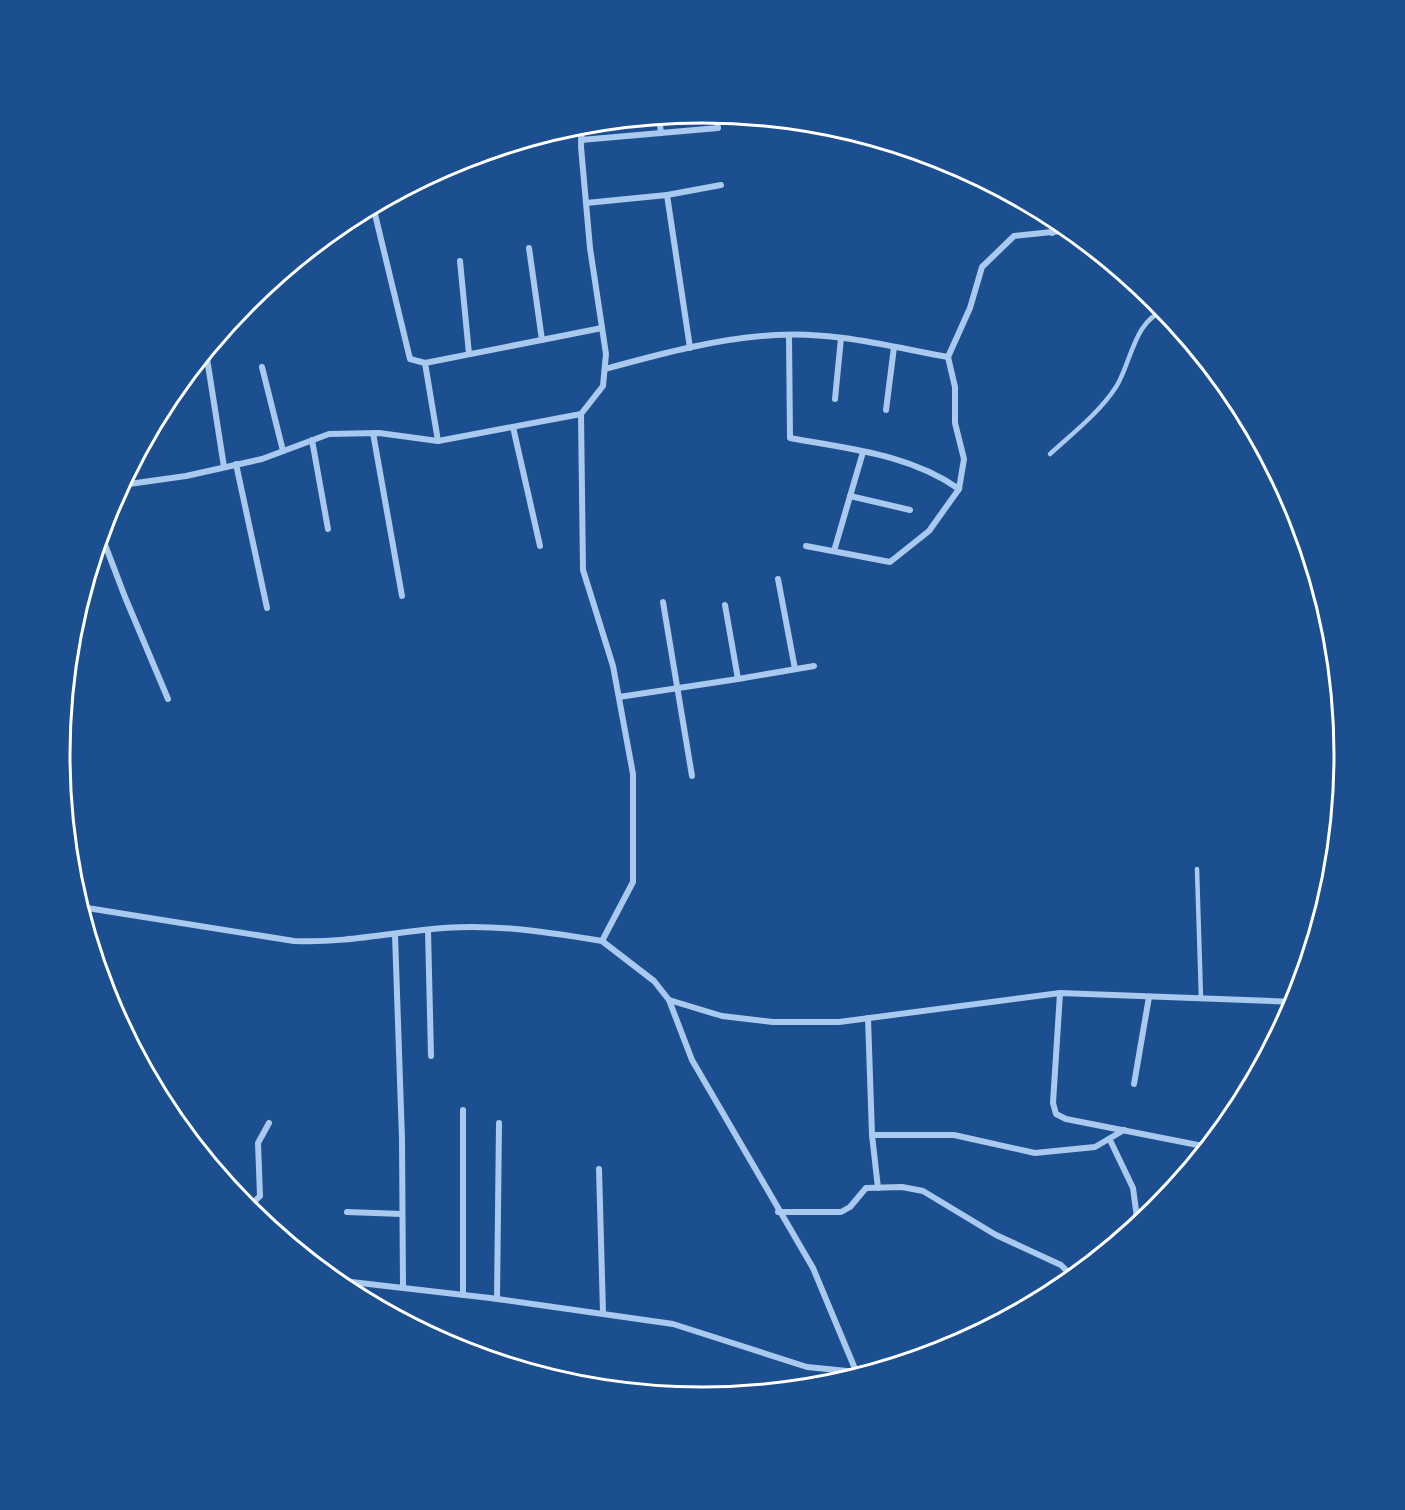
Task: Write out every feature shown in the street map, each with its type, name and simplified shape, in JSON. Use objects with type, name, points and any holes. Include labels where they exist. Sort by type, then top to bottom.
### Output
[{"type":"street","points":[[582,140],[718,128],[717,123]]},
{"type":"street","points":[[660,124],[661,133]]},
{"type":"street","points":[[582,134],[586,203],[606,354],[603,386],[581,414],[583,570],[613,666],[633,774],[633,882],[602,941]]},
{"type":"street","points":[[586,203],[667,195],[720,185]]},
{"type":"street","points":[[667,195],[690,348]]},
{"type":"street","points":[[375,215],[406,352],[410,359],[425,363],[602,328]]},
{"type":"street","points":[[806,546],[890,562],[929,531],[959,489],[963,459],[955,423],[955,387],[948,357],[970,308],[982,267],[1014,236],[1056,232]]},
{"type":"street","points":[[528,248],[542,340]]},
{"type":"street","points":[[460,261],[470,354]]},
{"type":"street","points":[[604,369],[690,348],[776,335],[841,338],[948,357]]},
{"type":"street","points":[[789,335],[790,438],[890,455],[925,469],[959,489]]},
{"type":"street","points":[[835,399],[841,338]]},
{"type":"street","points":[[886,410],[894,347]]},
{"type":"street","points":[[208,362],[224,467]]},
{"type":"street","points":[[425,363],[438,441]]},
{"type":"street","points":[[262,368],[283,451]]},
{"type":"street","points":[[132,483],[237,464],[283,451],[329,434],[373,433],[438,441],[581,414]]},
{"type":"street","points":[[513,427],[540,546]]},
{"type":"street","points":[[373,433],[402,596]]},
{"type":"street","points":[[312,440],[328,529]]},
{"type":"street","points":[[834,551],[863,452]]},
{"type":"street","points":[[237,464],[267,608]]},
{"type":"street","points":[[850,496],[910,510]]},
{"type":"street","points":[[106,546],[168,699]]},
{"type":"street","points":[[778,579],[795,669]]},
{"type":"street","points":[[663,602],[692,776]]},
{"type":"street","points":[[725,605],[738,679]]},
{"type":"street","points":[[619,697],[814,666]]},
{"type":"street","points":[[90,908],[294,941],[318,942],[428,930],[533,929],[602,941],[654,981],[669,1000],[692,1060],[778,1212],[813,1268],[855,1368]]},
{"type":"street","points":[[428,930],[431,1056]]},
{"type":"street","points":[[395,935],[403,1287]]},
{"type":"street","points":[[669,1000],[722,1016],[773,1022],[839,1022],[1060,993],[1284,1001]]},
{"type":"street","points":[[1060,993],[1053,1103],[1056,1114],[1066,1119],[1200,1145]]},
{"type":"street","points":[[1134,1084],[1149,997]]},
{"type":"street","points":[[868,1018],[872,1135],[878,1188]]},
{"type":"street","points":[[463,1110],[463,1295]]},
{"type":"street","points":[[255,1201],[260,1196],[258,1143],[269,1123]]},
{"type":"street","points":[[497,1299],[499,1123]]},
{"type":"street","points":[[872,1135],[954,1135],[1035,1153],[1095,1147],[1124,1130]]},
{"type":"street","points":[[1110,1140],[1133,1188],[1136,1214]]},
{"type":"street","points":[[599,1169],[603,1313]]},
{"type":"street","points":[[778,1212],[846,1211],[861,1190],[902,1187],[922,1191],[1010,1242],[1061,1265],[1067,1271]]},
{"type":"street","points":[[347,1212],[402,1214]]},
{"type":"street","points":[[354,1282],[497,1299],[673,1324],[807,1367],[840,1372]]},
{"type":"lane","points":[[1050,454],[1106,401],[1117,386],[1142,330],[1149,319],[1156,315]]},
{"type":"lane","points":[[1197,869],[1201,998]]}]
